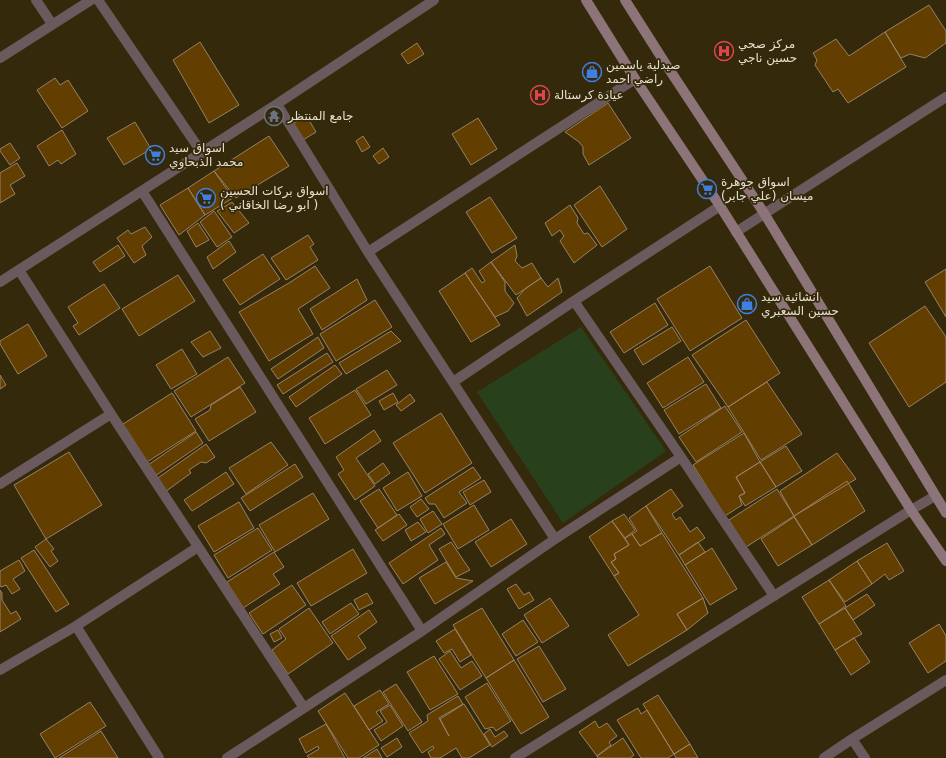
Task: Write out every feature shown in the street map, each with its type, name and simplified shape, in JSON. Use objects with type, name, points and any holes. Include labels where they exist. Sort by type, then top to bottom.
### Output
[{"type":"street","points":[[36,0],[52,24]]},
{"type":"street","points":[[0,58],[91,0]]},
{"type":"street","points":[[98,0],[202,153]]},
{"type":"street","points":[[0,282],[202,153],[434,0]]},
{"type":"street","points":[[586,0],[720,206],[911,510],[946,562]]},
{"type":"street","points":[[625,0],[764,213],[946,513]]},
{"type":"street","points":[[368,252],[636,79]]},
{"type":"street","points":[[736,232],[946,97]]},
{"type":"street","points":[[277,104],[368,252],[555,539]]},
{"type":"street","points":[[142,191],[422,630]]},
{"type":"street","points":[[453,382],[720,206]]},
{"type":"street","points":[[19,270],[110,414],[304,708]]},
{"type":"street","points":[[574,301],[774,596]]},
{"type":"street","points":[[0,484],[110,414]]},
{"type":"street","points":[[227,758],[422,630],[555,539],[681,457]]},
{"type":"street","points":[[515,758],[935,496]]},
{"type":"street","points":[[0,670],[76,626],[198,547]]},
{"type":"street","points":[[76,626],[159,758]]},
{"type":"street","points":[[824,758],[946,680]]},
{"type":"street","points":[[852,739],[865,758]]},
{"type":"green space","points":[[581,327],[666,451],[563,523],[477,392]]},
{"type":"building","points":[[929,5],[946,31],[946,43],[925,58],[910,54],[901,58],[885,32]]},
{"type":"building","points":[[885,32],[906,67],[848,103],[838,89],[833,92],[815,65],[817,60],[813,53],[836,39],[849,56]]},
{"type":"building","points":[[200,42],[239,105],[209,123],[173,60]]},
{"type":"building","points":[[417,43],[424,54],[408,64],[401,54]]},
{"type":"building","points":[[55,78],[60,85],[68,80],[88,111],[62,128],[37,90]]},
{"type":"building","points":[[608,103],[631,138],[589,165],[583,154],[583,147],[579,142],[565,132]]},
{"type":"building","points":[[306,115],[316,132],[303,140],[293,124]]},
{"type":"building","points":[[478,118],[497,149],[471,165],[452,134]]},
{"type":"building","points":[[135,122],[151,149],[124,165],[107,138]]},
{"type":"building","points":[[62,130],[76,154],[61,164],[58,160],[49,166],[37,146]]},
{"type":"building","points":[[269,136],[289,166],[236,198],[214,171]]},
{"type":"building","points":[[363,136],[370,147],[362,152],[356,141]]},
{"type":"building","points":[[10,143],[20,158],[10,165],[0,149]]},
{"type":"building","points":[[383,148],[389,157],[379,164],[373,156]]},
{"type":"building","points":[[17,163],[25,176],[10,185],[15,194],[0,203],[0,173]]},
{"type":"building","points":[[214,171],[233,198],[205,215],[188,188]]},
{"type":"building","points":[[600,186],[627,229],[602,247],[574,205]]},
{"type":"building","points":[[188,188],[205,215],[179,235],[160,205]]},
{"type":"building","points":[[490,197],[517,238],[492,253],[466,212]]},
{"type":"building","points":[[232,202],[249,223],[234,233],[217,211]]},
{"type":"building","points":[[570,205],[578,218],[577,223],[584,234],[588,233],[597,245],[574,263],[560,241],[564,236],[560,230],[552,236],[545,223]]},
{"type":"building","points":[[214,211],[232,237],[217,247],[200,222]]},
{"type":"building","points":[[198,223],[209,240],[196,247],[187,231]]},
{"type":"building","points":[[145,227],[152,237],[142,246],[146,255],[134,263],[117,238],[128,230],[131,234]]},
{"type":"building","points":[[308,235],[314,244],[310,247],[318,260],[286,280],[271,258]]},
{"type":"building","points":[[229,241],[236,252],[213,269],[207,257]]},
{"type":"building","points":[[118,245],[125,256],[100,272],[93,262]]},
{"type":"building","points":[[515,245],[517,256],[515,261],[522,268],[532,263],[541,278],[516,295],[491,262]]},
{"type":"building","points":[[263,254],[280,279],[240,305],[223,280]]},
{"type":"building","points":[[491,262],[505,282],[505,291],[514,303],[508,311],[495,317],[465,273],[472,268],[482,283],[485,281],[479,271]]},
{"type":"building","points":[[315,266],[330,288],[298,309],[313,334],[269,361],[239,312]]},
{"type":"building","points":[[710,266],[742,318],[690,351],[657,299]]},
{"type":"building","points":[[946,269],[946,317],[925,282]]},
{"type":"building","points":[[465,273],[500,325],[471,342],[439,291]]},
{"type":"building","points":[[178,275],[195,301],[139,336],[122,309]]},
{"type":"building","points":[[541,278],[548,287],[558,278],[562,292],[527,316],[517,298],[525,289]]},
{"type":"building","points":[[357,279],[367,300],[322,330],[310,309]]},
{"type":"building","points":[[104,284],[120,308],[79,335],[73,326],[78,323],[68,307]]},
{"type":"building","points":[[375,300],[392,327],[336,361],[320,334]]},
{"type":"building","points":[[655,303],[668,325],[624,353],[610,332]]},
{"type":"building","points":[[925,306],[946,337],[946,382],[909,407],[869,343]]},
{"type":"building","points":[[746,320],[780,373],[728,407],[692,355]]},
{"type":"building","points":[[28,324],[47,356],[18,374],[0,344],[0,341]]},
{"type":"building","points":[[672,327],[681,341],[643,365],[634,350]]},
{"type":"building","points":[[210,331],[221,348],[203,357],[191,342]]},
{"type":"building","points":[[391,331],[401,341],[346,374],[339,363]]},
{"type":"building","points":[[318,337],[324,348],[278,379],[271,369]]},
{"type":"building","points":[[182,349],[197,374],[171,389],[156,365]]},
{"type":"building","points":[[327,353],[333,362],[283,394],[277,385]]},
{"type":"building","points":[[228,357],[245,383],[191,417],[174,391]]},
{"type":"building","points":[[688,357],[704,382],[663,408],[647,383]]},
{"type":"building","points":[[335,365],[342,374],[296,407],[289,397]]},
{"type":"building","points":[[387,370],[397,385],[366,404],[356,389]]},
{"type":"building","points":[[0,375],[6,385],[0,389]]},
{"type":"building","points":[[767,382],[802,434],[761,460],[728,407]]},
{"type":"building","points":[[706,384],[721,408],[679,434],[664,410]]},
{"type":"building","points":[[240,387],[256,412],[209,441],[195,419],[210,410],[211,405]]},
{"type":"building","points":[[355,390],[371,415],[325,444],[309,418]]},
{"type":"building","points":[[172,393],[196,431],[147,462],[123,424]]},
{"type":"building","points":[[393,393],[398,402],[384,410],[379,401]]},
{"type":"building","points":[[410,394],[415,401],[401,411],[396,405]]},
{"type":"building","points":[[725,406],[742,432],[696,462],[679,437]]},
{"type":"building","points":[[441,413],[472,463],[425,493],[393,443]]},
{"type":"building","points":[[374,430],[381,441],[356,458],[375,486],[355,500],[338,474],[344,470],[336,457]]},
{"type":"building","points":[[196,432],[203,443],[155,476],[148,465]]},
{"type":"building","points":[[744,433],[760,462],[736,477],[745,493],[739,496],[742,505],[725,516],[693,465]]},
{"type":"building","points":[[271,442],[288,465],[246,494],[229,468]]},
{"type":"building","points":[[206,444],[215,457],[206,463],[201,462],[189,470],[191,473],[165,492],[155,480]]},
{"type":"building","points":[[786,446],[802,471],[776,487],[760,462]]},
{"type":"building","points":[[69,452],[102,505],[46,539],[14,485]]},
{"type":"building","points":[[837,453],[856,479],[794,516],[780,491]]},
{"type":"building","points":[[760,462],[776,487],[745,506],[739,496],[745,493],[736,477]]},
{"type":"building","points":[[383,463],[390,473],[375,484],[368,474]]},
{"type":"building","points":[[295,464],[303,477],[250,511],[241,498]]},
{"type":"building","points":[[473,467],[481,478],[459,492],[467,503],[444,518],[435,504],[429,504],[425,498]]},
{"type":"building","points":[[226,472],[234,484],[192,511],[184,500]]},
{"type":"building","points":[[408,472],[422,496],[397,511],[383,488]]},
{"type":"building","points":[[484,480],[491,492],[470,505],[463,492]]},
{"type":"building","points":[[847,481],[865,511],[812,545],[794,516]]},
{"type":"building","points":[[379,489],[397,515],[378,528],[360,501]]},
{"type":"building","points":[[671,489],[683,506],[672,514],[676,520],[680,517],[690,532],[697,527],[705,538],[679,555],[646,506]]},
{"type":"building","points":[[777,489],[794,516],[746,547],[729,520]]},
{"type":"building","points":[[313,493],[329,519],[275,552],[259,525]]},
{"type":"building","points":[[421,499],[429,509],[417,517],[410,507]]},
{"type":"building","points":[[239,502],[254,528],[214,552],[198,526]]},
{"type":"building","points":[[474,505],[489,530],[458,549],[443,524]]},
{"type":"building","points":[[646,506],[662,533],[640,546],[632,534],[637,531],[629,518]]},
{"type":"building","points":[[433,511],[442,524],[428,533],[420,519]]},
{"type":"building","points":[[399,514],[407,525],[383,541],[375,530]]},
{"type":"building","points":[[624,514],[635,530],[625,538],[612,521]]},
{"type":"building","points":[[794,517],[812,545],[778,566],[761,539]]},
{"type":"building","points":[[511,519],[527,544],[491,567],[475,542]]},
{"type":"building","points":[[612,521],[629,545],[614,554],[616,559],[611,562],[619,573],[614,576],[589,537]]},
{"type":"building","points":[[418,522],[426,532],[411,541],[405,530]]},
{"type":"building","points":[[258,528],[272,550],[228,578],[214,555]]},
{"type":"building","points":[[441,528],[445,534],[429,545],[438,560],[403,584],[389,563]]},
{"type":"building","points":[[662,533],[703,598],[677,614],[687,630],[628,666],[608,635],[639,615],[614,576],[619,573],[611,562],[616,559],[614,554],[629,545],[625,538],[632,534],[640,546]]},
{"type":"building","points":[[46,539],[54,549],[51,551],[58,561],[50,567],[35,547]]},
{"type":"building","points":[[451,542],[470,570],[456,577],[439,549]]},
{"type":"building","points":[[698,542],[705,552],[685,565],[679,555]]},
{"type":"building","points":[[887,543],[904,571],[889,580],[885,574],[872,584],[857,561]]},
{"type":"building","points":[[712,548],[737,589],[710,605],[685,565]]},
{"type":"building","points":[[353,549],[367,573],[311,606],[297,583]]},
{"type":"building","points":[[34,550],[69,604],[56,612],[21,558]]},
{"type":"building","points":[[274,552],[284,567],[273,574],[280,584],[243,608],[227,582]]},
{"type":"building","points":[[19,560],[25,571],[13,579],[20,589],[12,594],[6,585],[1,587],[0,571]]},
{"type":"building","points":[[857,561],[872,584],[845,602],[829,580]]},
{"type":"building","points":[[446,562],[456,578],[473,581],[435,604],[419,578]]},
{"type":"building","points":[[829,580],[846,606],[819,624],[802,597]]},
{"type":"building","points":[[516,584],[524,595],[529,592],[534,600],[519,609],[507,589]]},
{"type":"building","points":[[292,585],[306,605],[263,634],[249,613]]},
{"type":"building","points":[[0,590],[2,593],[2,600],[11,614],[16,611],[21,619],[0,632]]},
{"type":"building","points":[[367,593],[373,603],[359,610],[354,600]]},
{"type":"building","points":[[867,594],[875,605],[853,620],[845,608]]},
{"type":"building","points":[[550,598],[569,626],[542,643],[524,615]]},
{"type":"building","points":[[703,598],[708,613],[687,630],[677,614]]},
{"type":"building","points":[[351,603],[359,614],[330,634],[322,622]]},
{"type":"building","points":[[309,608],[333,643],[288,674],[272,650],[286,639],[279,629]]},
{"type":"building","points":[[482,608],[514,660],[486,678],[453,625]]},
{"type":"building","points":[[845,608],[862,634],[835,650],[819,624]]},
{"type":"building","points":[[369,610],[377,622],[358,636],[366,648],[348,660],[331,636]]},
{"type":"building","points":[[523,620],[538,642],[516,656],[502,634]]},
{"type":"building","points":[[939,624],[946,636],[946,661],[928,673],[909,643]]},
{"type":"building","points":[[455,629],[471,655],[460,662],[452,649],[444,653],[436,641]]},
{"type":"building","points":[[278,630],[282,638],[274,642],[270,634]]},
{"type":"building","points":[[854,638],[870,662],[851,675],[835,650]]},
{"type":"building","points":[[539,646],[566,689],[543,702],[517,659]]},
{"type":"building","points":[[450,651],[461,668],[472,661],[482,676],[460,690],[439,659]]},
{"type":"building","points":[[434,656],[458,694],[430,710],[407,672]]},
{"type":"building","points":[[514,660],[549,717],[521,734],[486,678]]},
{"type":"building","points":[[487,683],[511,721],[496,731],[493,727],[485,729],[465,697]]},
{"type":"building","points":[[396,684],[422,722],[408,731],[383,692]]},
{"type":"building","points":[[380,690],[389,704],[376,712],[383,721],[369,730],[354,706]]},
{"type":"building","points":[[345,693],[379,745],[359,758],[348,758],[318,711]]},
{"type":"building","points":[[658,695],[690,744],[674,754],[643,704]]},
{"type":"building","points":[[458,696],[463,704],[439,718],[449,736],[440,719],[464,704],[490,745],[469,758],[462,758],[456,748],[440,758],[431,758],[428,752],[434,748],[433,746],[422,753],[409,733],[428,721],[427,715]]},
{"type":"building","points":[[90,702],[106,726],[55,758],[40,734]]},
{"type":"building","points":[[390,705],[403,726],[381,741],[374,730],[387,722],[380,711]]},
{"type":"building","points":[[638,708],[641,714],[647,710],[674,754],[668,758],[641,758],[617,720]]},
{"type":"building","points":[[595,721],[599,728],[607,723],[617,736],[609,742],[611,745],[597,756],[579,732]]},
{"type":"building","points":[[326,724],[345,758],[309,758],[307,756],[319,749],[318,746],[306,753],[299,739]]},
{"type":"building","points":[[490,729],[495,737],[504,731],[508,736],[492,747],[484,734]]},
{"type":"building","points":[[101,731],[118,758],[59,758]]},
{"type":"building","points":[[397,738],[402,747],[387,757],[381,748]]},
{"type":"building","points":[[623,738],[634,755],[630,758],[598,758],[597,756]]},
{"type":"building","points":[[690,744],[698,758],[676,758],[674,754]]},
{"type":"building","points":[[377,749],[382,758],[363,758]]},
{"type":"place","name":"مركز صحي حسين ناجي","points":[[724,51]]},
{"type":"place","name":"صيدلية ياسمين راضي احمد","points":[[592,72]]},
{"type":"place","name":"عيادة كرستالة","points":[[540,95]]},
{"type":"place","name":"جامع المنتظر","points":[[274,116]]},
{"type":"place","name":"اسواق سيد محمد الذبحاوي","points":[[155,155]]},
{"type":"place","name":"اسواق جوهرة ميسان (علي جابر)","points":[[707,189]]},
{"type":"place","name":"اسواق بركات الحسين ( ابو رضا الخاقاني )","points":[[206,198]]},
{"type":"place","name":"انشائية سيد حسين السعبري","points":[[747,304]]}]
